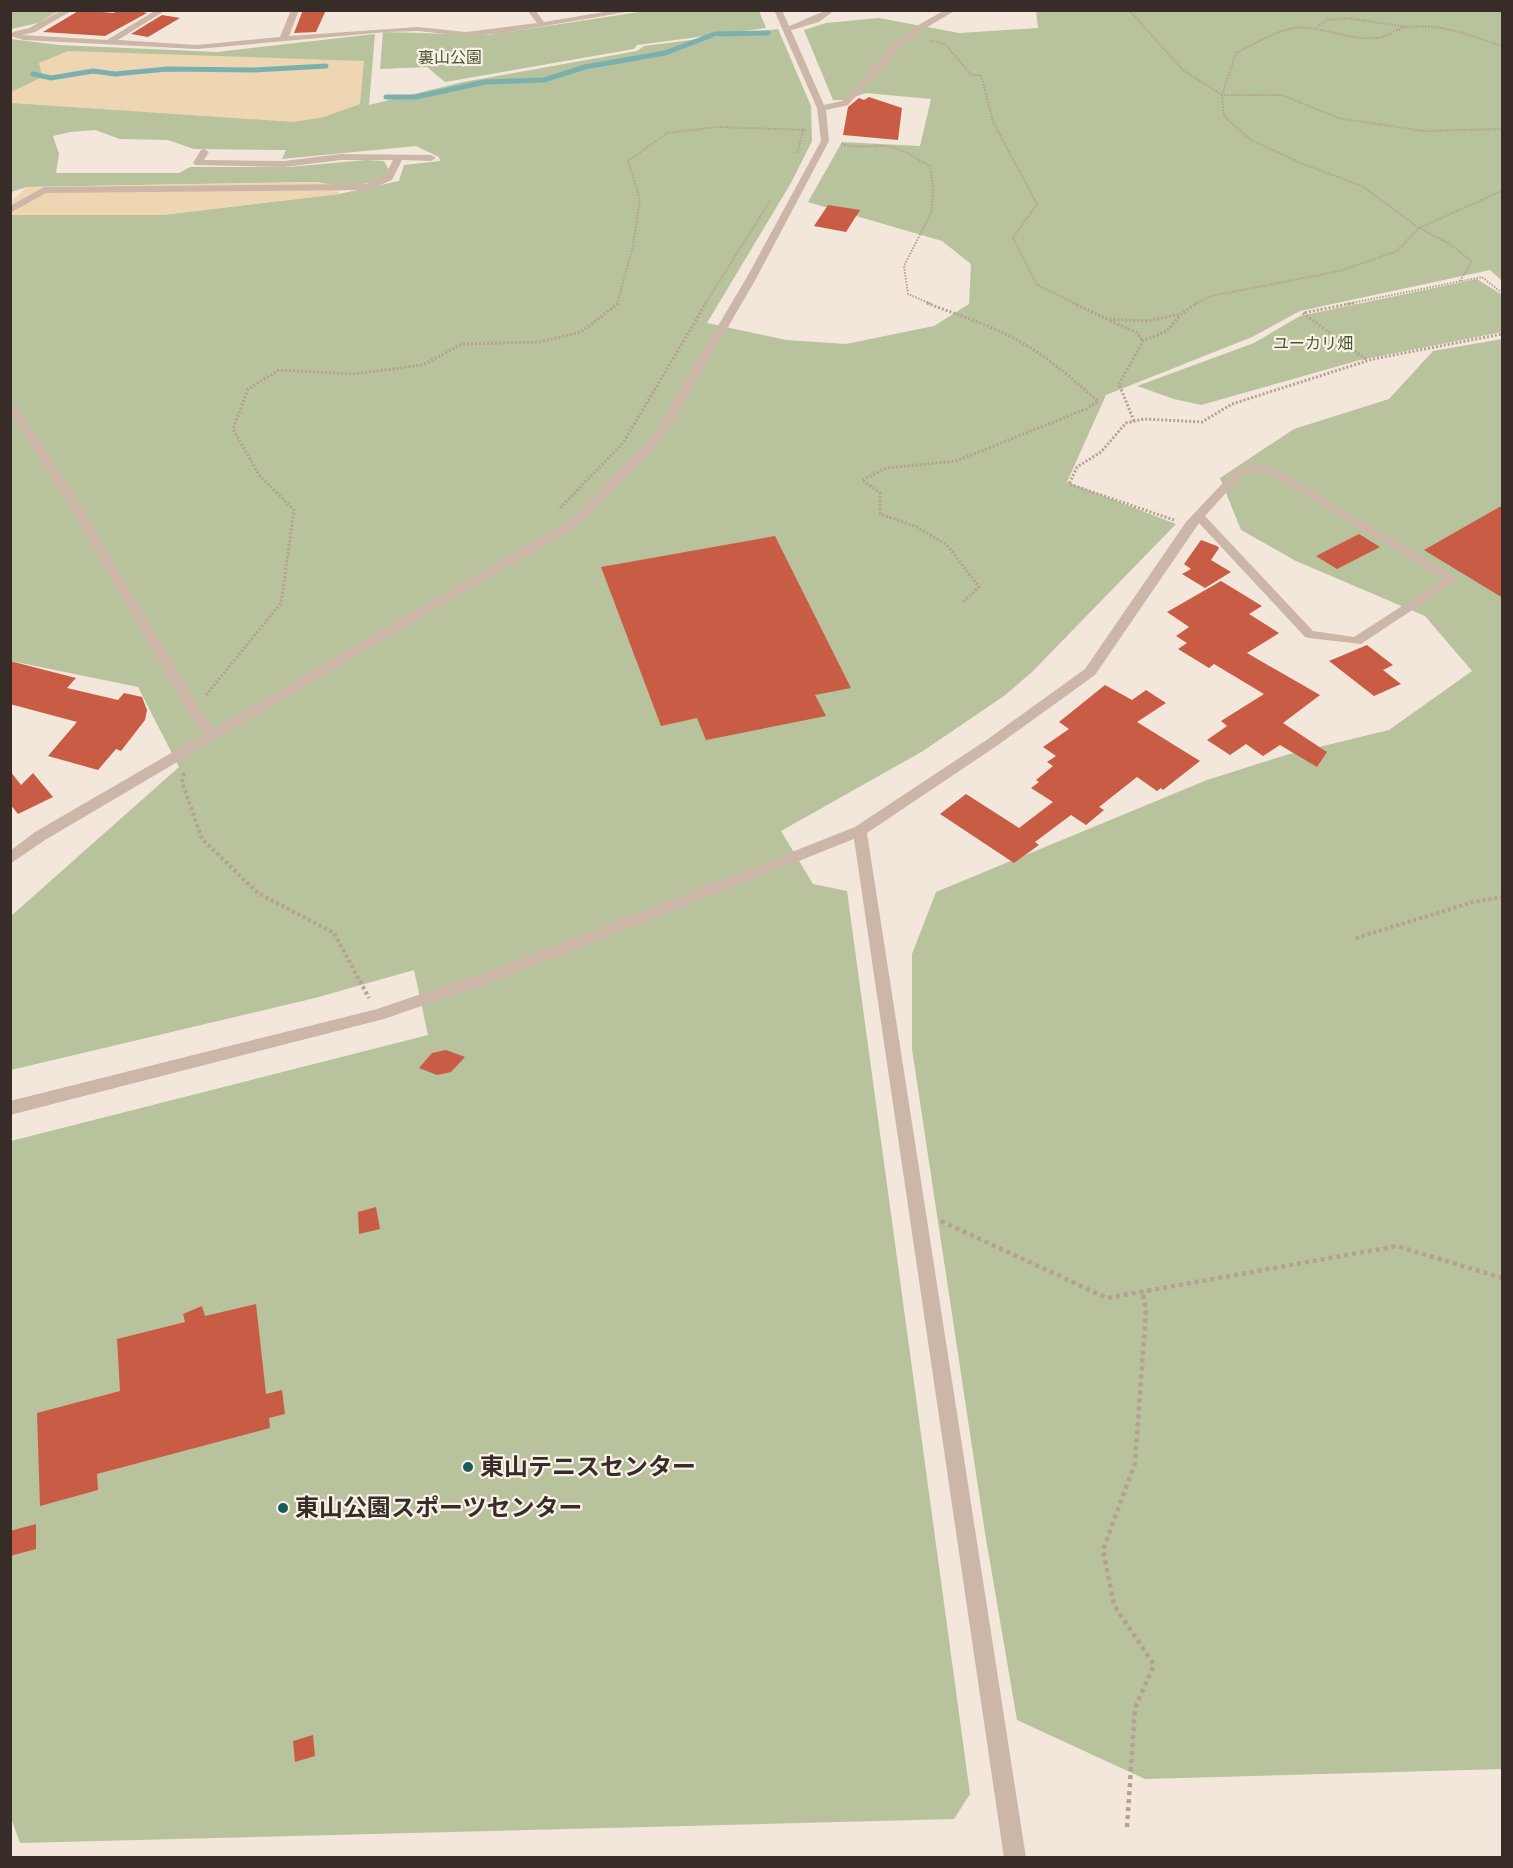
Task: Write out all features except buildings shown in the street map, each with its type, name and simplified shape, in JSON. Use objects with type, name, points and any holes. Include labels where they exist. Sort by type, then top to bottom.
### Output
[{"type":"street","points":[[12,35],[32,30],[69,10]]},
{"type":"street","points":[[108,43],[162,10]]},
{"type":"street","points":[[283,40],[295,10]]},
{"type":"street","points":[[531,10],[542,25]]},
{"type":"street","points":[[12,35],[24,38],[197,47],[418,29],[466,34],[542,25],[634,10]]},
{"type":"street","points":[[10,859],[40,836],[577,521],[657,439],[752,278],[825,141],[821,108],[778,10]]},
{"type":"street","points":[[787,29],[816,20],[831,10]]},
{"type":"street","points":[[821,108],[845,103],[909,35],[952,10]]},
{"type":"street","points":[[204,152],[198,163],[284,164],[341,157],[431,158]]},
{"type":"street","points":[[10,210],[44,190],[368,187],[389,178],[398,159]]},
{"type":"street","points":[[10,404],[70,497],[194,710],[213,736]]},
{"type":"street","points":[[10,1108],[378,1015],[506,971],[860,831],[993,742],[1090,672],[1195,521],[1241,470],[1267,467],[1453,579],[1356,641],[1309,634],[1195,521]]},
{"type":"street","points":[[860,831],[1015,1857]]},
{"type":"path","points":[[1129,10],[1183,70],[1222,96],[1282,95],[1338,118],[1423,131],[1503,129]]},
{"type":"path","points":[[1314,28],[1327,20],[1347,18],[1469,34],[1503,46]]},
{"type":"path","points":[[1407,27],[1379,38],[1340,35],[1307,27],[1283,31],[1236,53],[1222,96],[1224,116],[1251,140],[1301,163],[1362,186],[1419,228],[1448,243],[1472,261],[1460,281]]},
{"type":"path","points":[[929,41],[945,44],[971,75],[981,75],[993,122],[1037,204],[1013,238],[1037,285],[1136,332],[1143,341]]},
{"type":"path","points":[[796,155],[804,118]]},
{"type":"path","points":[[194,710],[281,603],[294,510],[259,475],[233,429],[248,389],[279,370],[365,373],[423,365],[462,344],[540,342],[581,332],[619,303],[633,246],[640,199],[628,161],[667,133],[718,127],[813,131]]},
{"type":"path","points":[[825,141],[858,148],[887,146],[901,150],[930,166],[933,186],[932,210],[904,267],[908,294],[935,308],[1017,339],[1056,365],[1098,401],[1086,409],[956,461],[887,468],[862,480],[880,493],[880,514],[916,527],[947,545],[979,587],[963,602]]},
{"type":"path","points":[[1134,421],[1119,384],[1143,341],[1167,331],[1181,314],[1199,301],[1211,296],[1340,271],[1397,251],[1419,228],[1503,191]]},
{"type":"path","points":[[552,513],[562,507],[622,443],[675,358],[724,271],[773,197]]},
{"type":"path","points":[[1368,360],[1303,313],[1482,277],[1503,293]]},
{"type":"path","points":[[1107,319],[1148,321],[1181,314]]},
{"type":"path","points":[[1195,521],[1069,484],[1077,467],[1101,452],[1126,423],[1144,419],[1203,422],[1232,404],[1368,360],[1503,334]]},
{"type":"path","points":[[187,751],[182,782],[202,838],[258,893],[334,933],[378,1015]]},
{"type":"path","points":[[1356,938],[1473,902],[1503,897]]},
{"type":"path","points":[[939,1220],[1107,1298],[1397,1246],[1503,1278]]},
{"type":"path","points":[[1127,1827],[1135,1708],[1154,1665],[1114,1605],[1103,1550],[1135,1463],[1146,1310],[1142,1291]]},
{"type":"green space","name":"裏山公園","points":[[652,10],[759,11],[766,28],[637,45],[634,49],[445,82],[427,67],[380,69],[383,32],[489,35]]},
{"type":"green space","points":[[1036,10],[1502,11],[1502,281],[1490,270],[1300,311],[1252,337],[1106,395],[1067,482],[1176,524],[1032,672],[1004,696],[923,751],[781,831],[813,884],[847,891],[970,1794],[954,1819],[20,1843],[10,1815],[11,1141],[428,1035],[414,970],[315,998],[11,1070],[11,916],[179,767],[138,687],[11,661],[11,215],[162,215],[339,194],[399,181],[404,165],[440,161],[439,157],[416,146],[282,159],[286,150],[194,149],[168,140],[120,139],[95,130],[53,136],[59,154],[56,173],[179,173],[190,167],[289,167],[366,160],[384,161],[389,170],[384,178],[351,186],[318,182],[27,187],[11,192],[11,39],[59,45],[217,52],[375,34],[369,105],[463,82],[637,51],[644,46],[778,29],[811,106],[812,141],[791,183],[707,323],[786,340],[846,344],[934,326],[969,304],[971,264],[942,241],[808,202],[842,142],[920,146],[931,99],[866,93],[845,100],[833,100],[804,30],[826,23],[879,18],[959,33],[1038,28]]},
{"type":"green space","points":[[10,11],[58,11],[38,23],[11,29]]},
{"type":"green space","name":"ユーカリ畑","points":[[1477,279],[1502,295],[1502,332],[1360,360],[1201,405],[1174,399],[1137,386],[1254,343],[1300,316]]},
{"type":"green space","points":[[1502,339],[1502,1769],[1145,1779],[1017,1720],[985,1533],[912,1049],[912,954],[936,892],[1207,780],[1286,755],[1389,730],[1472,671],[1425,616],[1296,561],[1241,530],[1220,478],[1294,429],[1389,399],[1433,351]]},
{"type":"sand","points":[[68,51],[364,61],[360,104],[324,117],[294,122],[11,103],[11,92],[42,77],[39,63]]},
{"type":"sand","points":[[318,182],[340,187],[339,194],[162,215],[11,215],[13,200],[27,187]]},
{"type":"waterway","points":[[386,97],[416,97],[485,82],[544,80],[585,67],[665,53],[715,34],[768,33]]},
{"type":"waterway","points":[[33,74],[51,78],[93,71],[115,74],[167,69],[254,70],[326,66]]},
{"type":"place","name":"東山テニスセンター","points":[[468,1467]]},
{"type":"place","name":"東山公園スポーツセンター","points":[[283,1508]]}]
